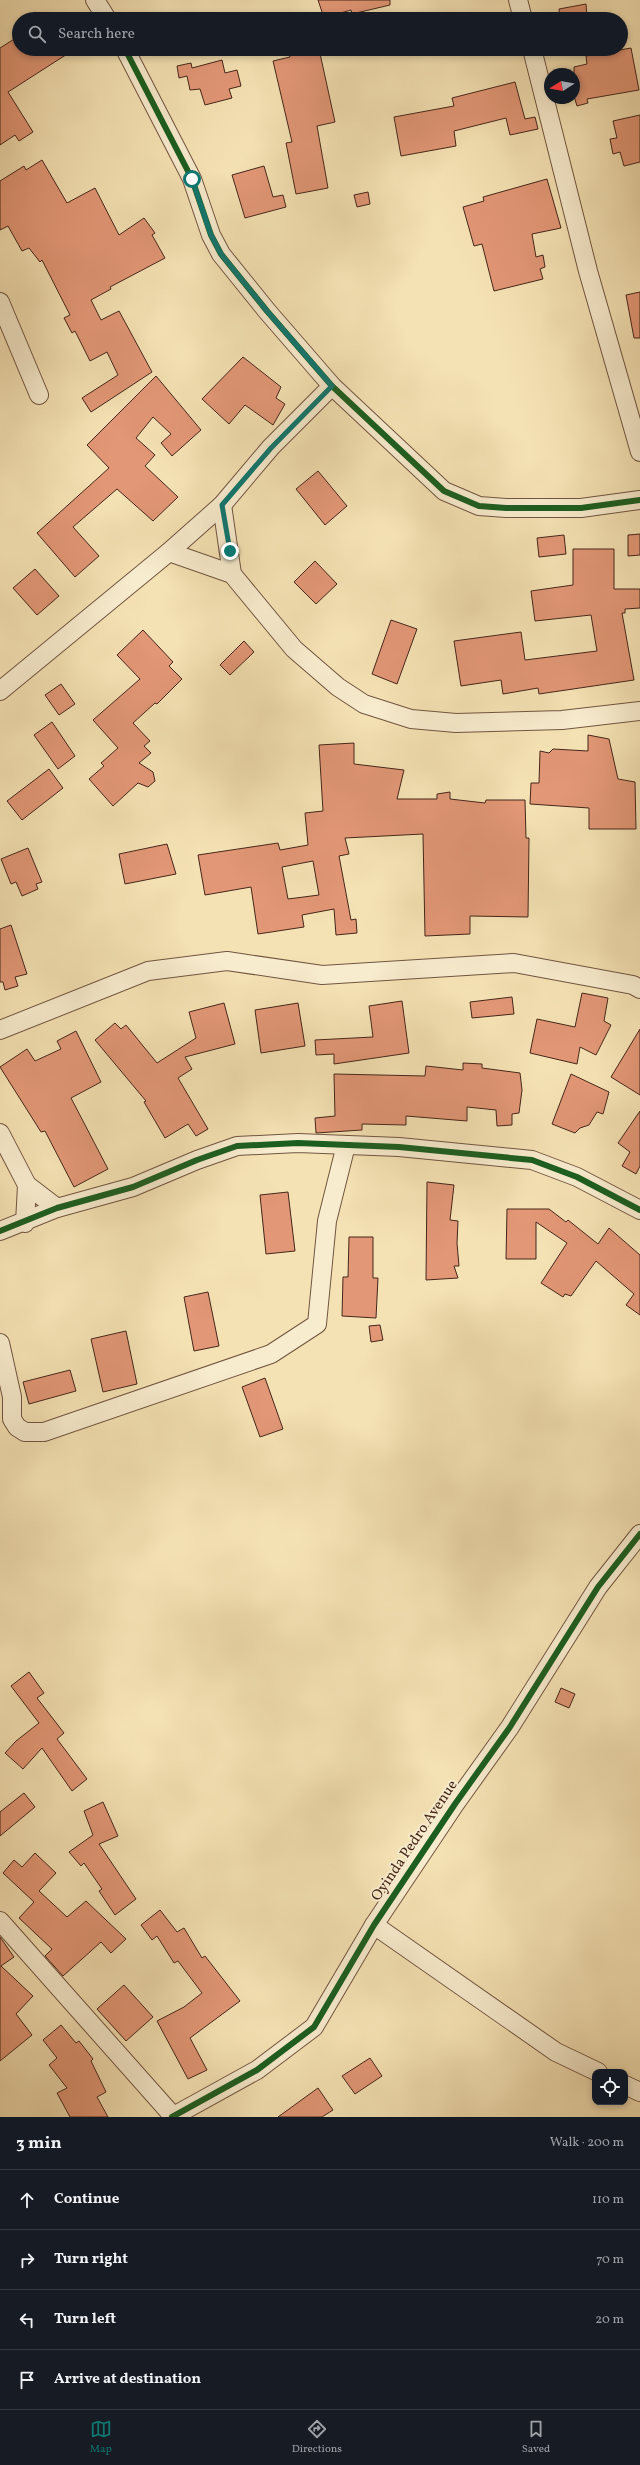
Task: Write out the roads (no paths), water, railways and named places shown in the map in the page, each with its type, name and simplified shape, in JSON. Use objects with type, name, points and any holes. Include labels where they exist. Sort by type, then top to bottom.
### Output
[{"type":"street","points":[[95,0],[103,12]]},
{"type":"street","points":[[518,0],[521,12]]},
{"type":"street","points":[[129,56],[192,179],[211,235],[221,254],[267,311],[332,386],[444,491],[479,506],[581,508],[640,500]]},
{"type":"street","points":[[534,56],[588,271],[640,452]]},
{"type":"street","points":[[0,302],[39,395]]},
{"type":"street","points":[[0,691],[169,552],[222,505],[271,448],[332,386]]},
{"type":"street","points":[[222,505],[232,574]]},
{"type":"street","points":[[169,552],[232,574],[294,649],[338,687],[364,704],[411,719],[456,723],[562,720],[640,711]]},
{"type":"street","points":[[0,1030],[148,971],[227,961],[322,975],[514,963],[618,982],[640,989]]},
{"type":"street","points":[[0,1133],[27,1185],[57,1208]]},
{"type":"street","points":[[0,1231],[25,1223],[57,1208],[133,1187],[237,1146],[298,1143],[399,1147],[532,1160],[577,1177],[640,1210]]},
{"type":"street","points":[[0,1344],[12,1397],[12,1419],[16,1427],[25,1432],[44,1432],[271,1354],[317,1324],[327,1221],[346,1145]]},
{"type":"street","points":[[25,1223],[27,1185]]},
{"type":"street","name":"Oyinda Pedro Avenue","points":[[173,2117],[257,2070],[314,2028],[374,1926],[455,1804],[510,1727],[598,1587],[640,1534]]},
{"type":"street","points":[[0,1921],[173,2117]]},
{"type":"street","points":[[374,1926],[556,2052],[592,2069]]},
{"type":"street","points":[[628,2086],[640,2092]]}]
